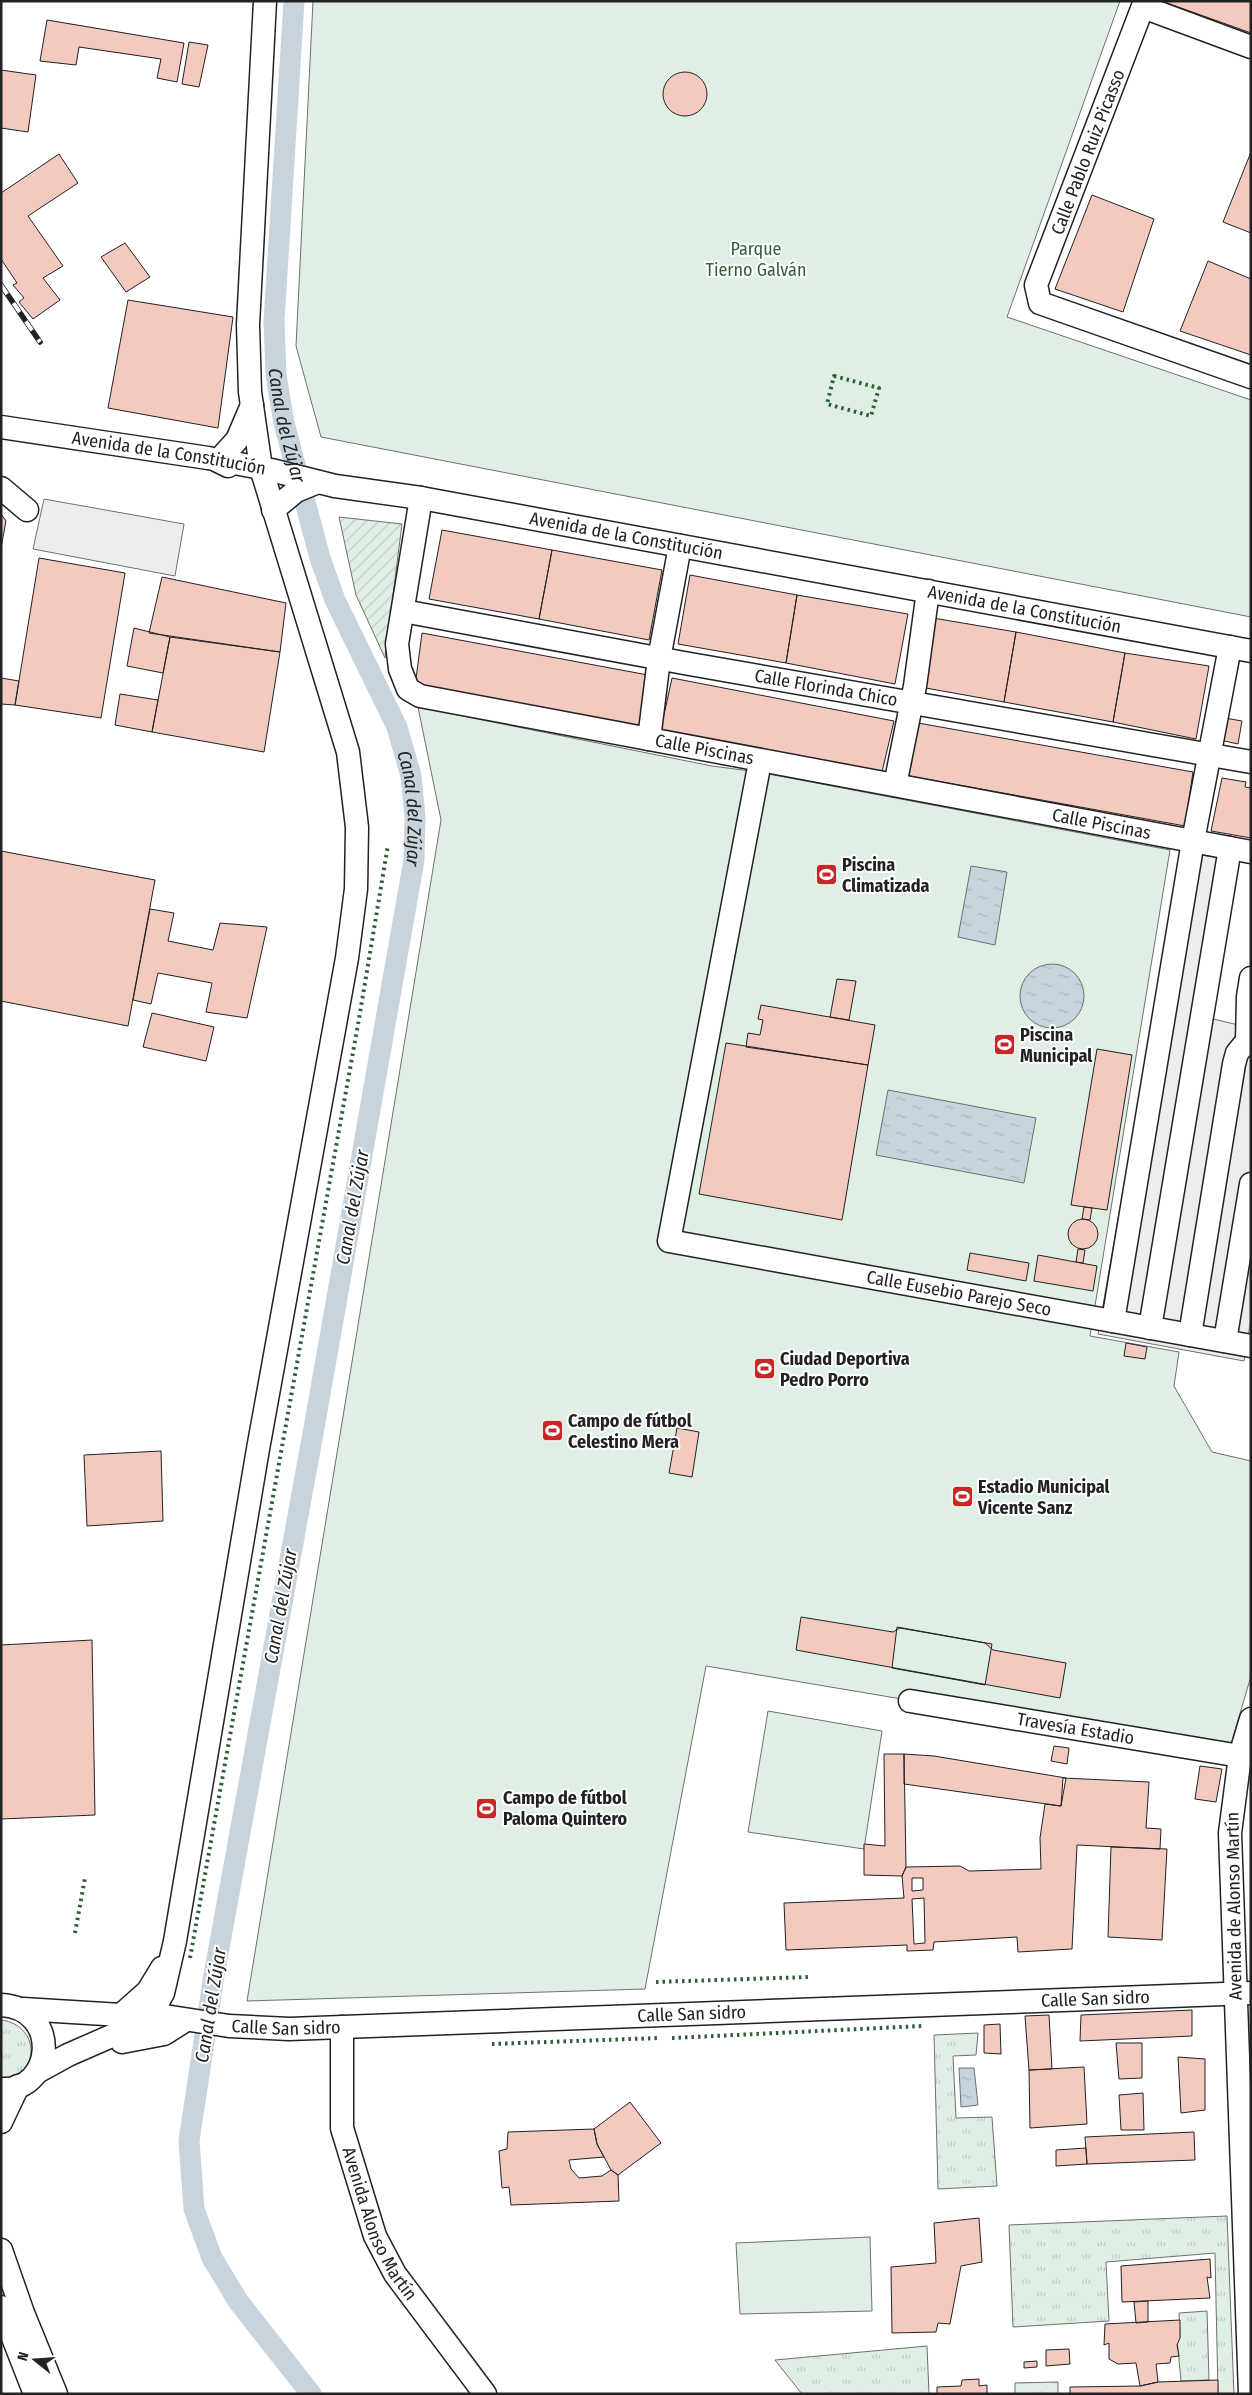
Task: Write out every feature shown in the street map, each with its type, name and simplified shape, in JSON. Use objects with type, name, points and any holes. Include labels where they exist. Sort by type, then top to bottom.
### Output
[{"type":"street","points":[[1,2122],[10,2087],[78,2051],[148,2020],[163,1993],[172,1952],[258,1449],[347,958],[356,889],[357,827],[348,752],[271,485],[252,404],[248,325],[265,1]]},
{"type":"street","points":[[1144,4],[1251,47]]},
{"type":"street","name":"Calle Pablo Ruiz Picasso","points":[[1144,4],[1036,285],[1040,302],[1251,376]]},
{"type":"street","points":[[218,461],[238,440],[252,404]]},
{"type":"street","name":"Avenida de la Constitución","points":[[1,426],[218,461],[271,485],[323,483],[421,498],[1240,649]]},
{"type":"street","points":[[271,485],[323,483]]},
{"type":"street","points":[[1,488],[26,510],[13,505],[1,497]]},
{"type":"street","name":"Calle Piscinas","points":[[421,498],[398,644],[400,669],[408,688],[420,696],[1240,850]]},
{"type":"street","points":[[649,740],[660,659],[680,546]]},
{"type":"street","points":[[895,785],[911,702],[928,591]]},
{"type":"street","name":"Calle Florinda Chico","points":[[403,611],[660,659],[1251,762]]},
{"type":"street","points":[[1113,1321],[1193,841],[1210,754],[1240,649]]},
{"type":"street","name":"Calle Eusebio Parejo Seco","points":[[758,772],[669,1241],[1251,1346]]},
{"type":"street","points":[[1150,1328],[1240,850]]},
{"type":"street","points":[[1190,1335],[1234,1064],[1237,1053],[1249,1041],[1248,997],[1251,978]]},
{"type":"street","points":[[1226,1341],[1251,1184]]},
{"type":"street","name":"Travesía Estadio","points":[[910,1702],[1240,1756]]},
{"type":"street","name":"Avenida de Alonso Martín","points":[[1250,2394],[1243,1993],[1230,1833],[1240,1756],[1251,1719]]},
{"type":"street","points":[[121,2014],[148,1991],[172,1952]]},
{"type":"street","points":[[78,2051],[164,2034],[186,2020],[163,1993]]},
{"type":"street","name":"Calle San sidro","points":[[148,2020],[165,2016],[229,2026],[289,2029],[1243,1993]]},
{"type":"street","points":[[12,2007],[121,2014],[148,2020]]},
{"type":"street","points":[[12,2007],[34,2018],[42,2030],[45,2044],[43,2059],[37,2072]]},
{"type":"street","name":"Avenida Alonso Martín","points":[[342,2027],[342,2128],[375,2236],[395,2274],[485,2394]]},
{"type":"street","points":[[1,2250],[23,2313],[56,2394]]},
{"type":"street","points":[[1,2307],[35,2394]]},
{"type":"green space","name":"Parque Tierno Galván","points":[[313,1],[1120,1],[1007,317],[1251,400],[1251,617],[321,437],[296,346]]},
{"type":"green space","points":[[339,517],[402,524],[385,658],[356,595]]},
{"type":"green space","name":"Ciudad Deportiva Pedro Porro","points":[[418,707],[712,766],[758,772],[1170,850],[1090,1336],[1179,1352],[1174,1386],[1212,1452],[1251,1461],[1251,1676],[1228,1754],[706,1666],[645,1989],[247,2001],[441,820]]},
{"type":"green space","points":[[768,1711],[882,1731],[864,1849],[748,1832]]},
{"type":"green space","points":[[1,2020],[14,2024],[23,2031],[29,2040],[31,2051],[29,2061],[23,2070],[14,2076],[1,2079]]},
{"type":"green space","points":[[978,2033],[976,2055],[953,2056],[956,2118],[992,2117],[997,2186],[938,2189],[934,2035]]},
{"type":"green space","points":[[1227,2216],[1234,2394],[1218,2394],[1215,2253],[1106,2262],[1109,2321],[1013,2327],[1009,2225]]},
{"type":"green space","points":[[870,2237],[872,2311],[740,2314],[736,2243]]},
{"type":"green space","points":[[1207,2311],[1209,2380],[1181,2381],[1177,2339],[1180,2337],[1179,2313]]},
{"type":"green space","points":[[927,2346],[929,2394],[802,2394],[775,2360]]},
{"type":"green space","points":[[1058,2382],[1058,2394],[1015,2394],[1015,2383]]},
{"type":"shaded area","points":[[44,499],[184,524],[175,576],[33,549]]},
{"type":"shaded area","points":[[1182,852],[1233,860],[1209,1018],[1251,1028],[1251,1319],[1244,1361],[1098,1334]]},
{"type":"water","points":[[971,866],[1007,872],[995,945],[958,937]]},
{"type":"water","points":[[1052,964],[1070,970],[1078,978],[1084,996],[1078,1014],[1070,1022],[1052,1028],[1034,1022],[1026,1014],[1020,996],[1026,978],[1034,970]]},
{"type":"water","points":[[888,1090],[1036,1118],[1024,1183],[876,1155]]},
{"type":"water","points":[[959,2068],[974,2068],[978,2105],[961,2107]]},
{"type":"building","points":[[1168,1],[1251,1],[1251,33],[1167,3]]},
{"type":"building","points":[[47,20],[184,43],[177,82],[157,78],[161,59],[79,47],[76,65],[40,61]]},
{"type":"building","points":[[189,42],[208,45],[199,87],[182,84]]},
{"type":"building","points":[[1,70],[36,75],[28,132],[1,128]]},
{"type":"building","points":[[685,72],[697,76],[703,82],[707,94],[703,106],[697,112],[685,116],[673,112],[667,106],[663,94],[667,82],[673,76]]},
{"type":"building","points":[[1251,152],[1251,233],[1223,222]]},
{"type":"building","points":[[59,154],[78,183],[28,216],[63,266],[43,278],[60,300],[33,319],[19,302],[24,298],[13,285],[17,283],[1,259],[1,193]]},
{"type":"building","points":[[1092,195],[1154,219],[1123,312],[1055,289]]},
{"type":"building","points":[[125,243],[150,277],[126,292],[101,257]]},
{"type":"building","points":[[1208,261],[1251,279],[1251,355],[1180,331]]},
{"type":"building","points":[[128,300],[233,317],[218,428],[108,408]]},
{"type":"building","points":[[1,514],[6,521],[1,548]]},
{"type":"building","points":[[442,530],[552,550],[539,619],[429,599]]},
{"type":"building","points":[[552,550],[662,570],[649,640],[539,619]]},
{"type":"building","points":[[39,558],[125,573],[101,718],[15,705]]},
{"type":"building","points":[[690,575],[797,595],[786,663],[678,644]]},
{"type":"building","points":[[162,577],[286,603],[280,652],[149,633]]},
{"type":"building","points":[[797,595],[908,614],[895,684],[786,663]]},
{"type":"building","points":[[933,618],[1016,632],[1004,702],[920,687]]},
{"type":"building","points":[[134,628],[170,637],[163,673],[127,666]]},
{"type":"building","points":[[1016,632],[1125,653],[1113,722],[1004,702]]},
{"type":"building","points":[[422,633],[648,675],[640,726],[415,686]]},
{"type":"building","points":[[170,637],[280,652],[264,752],[152,732]]},
{"type":"building","points":[[1125,653],[1209,666],[1196,739],[1113,722]]},
{"type":"building","points":[[1,678],[19,681],[15,705],[1,704]]},
{"type":"building","points":[[672,678],[894,721],[882,772],[660,733]]},
{"type":"building","points":[[120,694],[158,700],[152,732],[115,725]]},
{"type":"building","points":[[1225,718],[1242,721],[1238,744],[1220,740]]},
{"type":"building","points":[[918,723],[1193,772],[1185,826],[909,776]]},
{"type":"building","points":[[1222,778],[1246,782],[1245,787],[1251,788],[1251,838],[1211,831]]},
{"type":"building","points":[[1,851],[155,880],[128,1026],[1,1001]]},
{"type":"building","points":[[150,909],[174,913],[168,941],[213,950],[220,923],[267,927],[247,1018],[206,1012],[212,983],[158,973],[151,1004],[133,1000]]},
{"type":"building","points":[[837,979],[856,981],[849,1020],[830,1017]]},
{"type":"building","points":[[761,1005],[875,1025],[868,1065],[746,1047],[748,1033],[760,1035],[763,1020],[758,1019]]},
{"type":"building","points":[[152,1013],[214,1027],[206,1061],[143,1047]]},
{"type":"building","points":[[726,1043],[868,1065],[842,1220],[699,1194]]},
{"type":"building","points":[[1097,1049],[1132,1055],[1107,1210],[1071,1205]]},
{"type":"building","points":[[1084,1207],[1092,1208],[1090,1220],[1082,1219]]},
{"type":"building","points":[[1083,1219],[1094,1223],[1098,1234],[1094,1245],[1083,1249],[1072,1245],[1068,1234],[1072,1223]]},
{"type":"building","points":[[1078,1249],[1085,1250],[1083,1263],[1076,1262]]},
{"type":"building","points":[[970,1253],[1029,1263],[1026,1281],[967,1270]]},
{"type":"building","points":[[1038,1255],[1097,1266],[1093,1291],[1034,1281]]},
{"type":"building","points":[[1126,1343],[1147,1347],[1145,1359],[1124,1356]]},
{"type":"building","points":[[677,1428],[699,1432],[692,1477],[669,1473]]},
{"type":"building","points":[[161,1451],[163,1521],[87,1526],[84,1455]]},
{"type":"building","points":[[801,1617],[893,1632],[900,1628],[985,1643],[993,1650],[1066,1663],[1060,1698],[796,1650]]},
{"type":"building","points":[[897,1627],[992,1644],[985,1685],[892,1668]]},
{"type":"building","points":[[92,1640],[95,1815],[1,1819],[1,1645]]},
{"type":"building","points":[[1054,1746],[1069,1748],[1067,1764],[1051,1761]]},
{"type":"building","points":[[884,1754],[904,1754],[906,1867],[902,1876],[864,1875],[864,1844],[885,1846]]},
{"type":"building","points":[[904,1754],[934,1756],[1066,1778],[1061,1806],[904,1784]]},
{"type":"building","points":[[1200,1766],[1222,1769],[1216,1802],[1195,1799]]},
{"type":"building","points":[[1063,1778],[1149,1782],[1146,1828],[1161,1829],[1160,1849],[1077,1845],[1072,1949],[1018,1952],[1017,1937],[934,1942],[933,1950],[907,1951],[907,1945],[786,1950],[784,1903],[904,1898],[902,1876],[906,1867],[960,1866],[969,1871],[1041,1869],[1040,1838],[1045,1804],[1061,1806]],"holes":[[[912,1878],[923,1878],[923,1890],[912,1891]],[[924,1898],[925,1943],[914,1944],[912,1899]]]},
{"type":"building","points":[[1111,1847],[1167,1849],[1162,1940],[1108,1937]]},
{"type":"building","points":[[1192,2010],[1192,2036],[1080,2041],[1081,2015]]},
{"type":"building","points":[[1049,2015],[1052,2069],[1029,2070],[1025,2016]]},
{"type":"building","points":[[1000,2024],[1001,2054],[984,2053],[984,2025]]},
{"type":"building","points":[[1116,2043],[1142,2043],[1142,2078],[1119,2079]]},
{"type":"building","points":[[1178,2057],[1205,2059],[1205,2110],[1181,2113]]},
{"type":"building","points":[[1084,2067],[1087,2124],[1030,2128],[1029,2070]]},
{"type":"building","points":[[1143,2093],[1144,2130],[1121,2130],[1119,2095]]},
{"type":"building","points":[[630,2102],[661,2143],[618,2175],[611,2170],[597,2144],[594,2129]]},
{"type":"building","points":[[594,2129],[597,2144],[604,2157],[569,2160],[571,2169],[579,2178],[602,2176],[611,2170],[618,2175],[619,2201],[511,2205],[509,2187],[502,2188],[499,2151],[507,2149],[508,2132]]},
{"type":"building","points":[[1194,2132],[1195,2160],[1087,2164],[1085,2137]]},
{"type":"building","points":[[1086,2148],[1087,2164],[1056,2166],[1056,2150]]},
{"type":"building","points":[[979,2218],[982,2262],[961,2266],[950,2324],[938,2323],[936,2332],[892,2333],[891,2267],[936,2263],[934,2223]]},
{"type":"building","points":[[1210,2259],[1211,2278],[1207,2277],[1210,2298],[1122,2302],[1121,2266]]},
{"type":"building","points":[[1148,2301],[1148,2322],[1136,2323],[1134,2302]]},
{"type":"building","points":[[1180,2320],[1180,2338],[1177,2345],[1179,2356],[1171,2357],[1170,2363],[1156,2364],[1158,2382],[1140,2386],[1136,2363],[1118,2364],[1109,2359],[1109,2343],[1104,2345],[1105,2324]]},
{"type":"building","points":[[1069,2349],[1070,2364],[1046,2366],[1046,2350]]},
{"type":"building","points":[[1037,2361],[1037,2367],[1024,2368],[1024,2362]]},
{"type":"building","points":[[979,2379],[979,2386],[987,2385],[987,2394],[937,2394],[937,2387],[961,2386],[962,2380]]},
{"type":"building","points":[[1218,2380],[1218,2394],[1070,2394],[1070,2387],[1140,2386],[1158,2382]]},
{"type":"waterway","name":"Canal del Zújar","points":[[294,1],[274,321],[276,375],[284,423],[320,558],[335,600],[397,727],[411,776],[415,817],[414,860],[314,1428],[214,1975],[189,2141],[194,2209],[212,2258],[238,2301],[311,2394]]},
{"type":"railway","points":[[1,285],[40,342]]},
{"type":"hedge","points":[[834,376],[879,388],[871,416],[827,404],[834,376]]},
{"type":"hedge","points":[[190,1958],[359,1019],[388,845]]},
{"type":"hedge","points":[[75,1933],[85,1878]]},
{"type":"hedge","points":[[656,1982],[808,1977]]},
{"type":"hedge","points":[[672,2038],[922,2026]]},
{"type":"hedge","points":[[492,2044],[659,2038]]},
{"type":"place","name":"Piscina Climatizada","points":[[826,875]]},
{"type":"place","name":"Piscina Municipal","points":[[1004,1045]]},
{"type":"place","name":"Ciudad Deportiva Pedro Porro","points":[[764,1369]]},
{"type":"place","name":"Campo de fútbol Celestino Mera","points":[[552,1431]]},
{"type":"place","name":"Estadio Municipal Vicente Sanz","points":[[962,1497]]},
{"type":"place","name":"Campo de fútbol Paloma Quintero","points":[[487,1808]]}]
